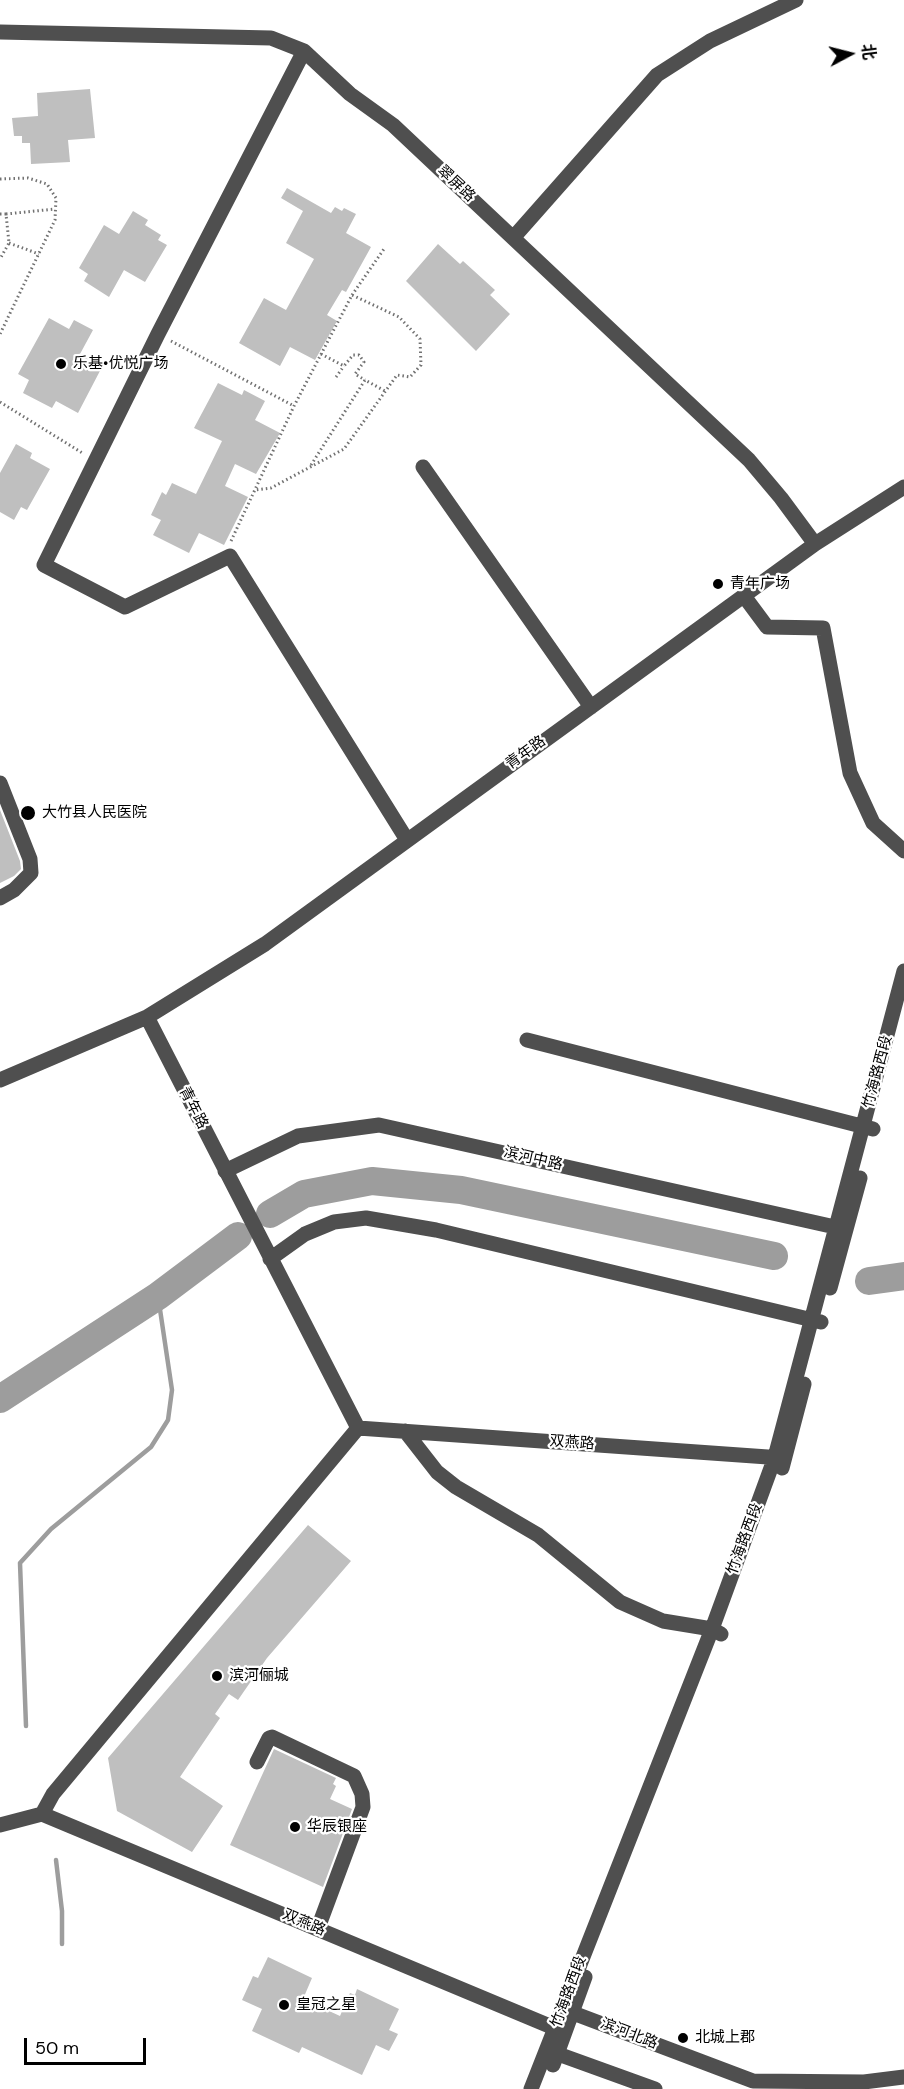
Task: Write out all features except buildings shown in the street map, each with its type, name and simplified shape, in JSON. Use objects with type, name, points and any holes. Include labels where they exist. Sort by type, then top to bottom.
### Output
[{"type":"street","points":[[513,238],[657,75],[710,41],[796,0]]},
{"type":"street","name":"翠屏路","points":[[0,32],[271,38],[304,51],[350,94],[393,125],[749,460],[815,544]]},
{"type":"street","points":[[304,51],[158,334],[44,565],[125,607],[230,556],[406,840]]},
{"type":"street","points":[[423,467],[591,707]]},
{"type":"street","name":"青年路","points":[[0,1080],[147,1017],[265,944],[815,544],[904,487]]},
{"type":"street","points":[[744,596],[767,627],[823,628],[850,773],[873,823],[904,851]]},
{"type":"street","points":[[0,783],[30,859],[31,873],[14,890],[0,898]]},
{"type":"street","name":"竹海路西段","points":[[573,2013],[780,1458],[901,1009],[904,971]]},
{"type":"street","name":"青年路","points":[[147,1017],[270,1259]]},
{"type":"street","points":[[527,1040],[869,1128]]},
{"type":"street","name":"滨河中路","points":[[225,1171],[298,1136],[379,1125],[841,1228]]},
{"type":"street","points":[[0,1825],[42,1814],[60,1785],[358,1428],[270,1259],[304,1234],[334,1222],[366,1218],[436,1230],[816,1321]]},
{"type":"street","name":"双燕路","points":[[358,1428],[780,1458]]},
{"type":"street","points":[[405,1431],[437,1472],[456,1487],[538,1535],[620,1602],[663,1621],[717,1631]]},
{"type":"street","name":"竹海路西段","points":[[531,2089],[561,2031],[717,1631]]},
{"type":"street","points":[[257,1762],[269,1738],[272,1737],[354,1776],[362,1794],[363,1807],[318,1928]]},
{"type":"street","name":"双燕路","points":[[42,1814],[561,2031]]},
{"type":"street","points":[[542,2089],[558,2054],[561,2031],[573,2013]]},
{"type":"street","name":"滨河北路","points":[[573,2013],[753,2081],[864,2082],[904,2077]]},
{"type":"street","points":[[558,2054],[655,2089]]},
{"type":"path","points":[[0,179],[28,178],[46,184],[56,198],[55,220],[0,334]]},
{"type":"path","points":[[0,214],[56,209]]},
{"type":"path","points":[[0,259],[9,243],[6,214]]},
{"type":"path","points":[[9,243],[39,254]]},
{"type":"path","points":[[231,541],[321,354],[352,295],[384,249]]},
{"type":"path","points":[[255,490],[271,488],[344,449],[397,375],[410,377],[421,365],[420,339],[399,317],[352,295]]},
{"type":"path","points":[[158,334],[294,406]]},
{"type":"path","points":[[321,354],[344,366]]},
{"type":"path","points":[[336,377],[353,355],[359,355],[364,362],[355,374],[385,391]]},
{"type":"path","points":[[310,467],[365,380]]},
{"type":"path","points":[[0,402],[96,461]]},
{"type":"waterway","points":[[270,1214],[304,1194],[372,1181],[461,1190],[774,1256]]},
{"type":"waterway","points":[[0,1399],[158,1296],[238,1236]]},
{"type":"waterway","points":[[869,1281],[904,1276]]},
{"type":"waterway","points":[[26,1726],[20,1563],[51,1529],[151,1447],[168,1420],[172,1390],[158,1296]]},
{"type":"waterway","points":[[56,1860],[62,1911],[62,1944]]},
{"type":"place","name":"乐基•优悦广场","points":[[61,364]]},
{"type":"place","name":"青年广场","points":[[718,584]]},
{"type":"place","name":"大竹县人民医院","points":[[28,813]]},
{"type":"place","name":"滨河俪城","points":[[217,1676]]},
{"type":"place","name":"华辰银座","points":[[295,1827]]},
{"type":"place","name":"皇冠之星","points":[[284,2005]]},
{"type":"place","name":"北城上郡","points":[[683,2038]]}]
